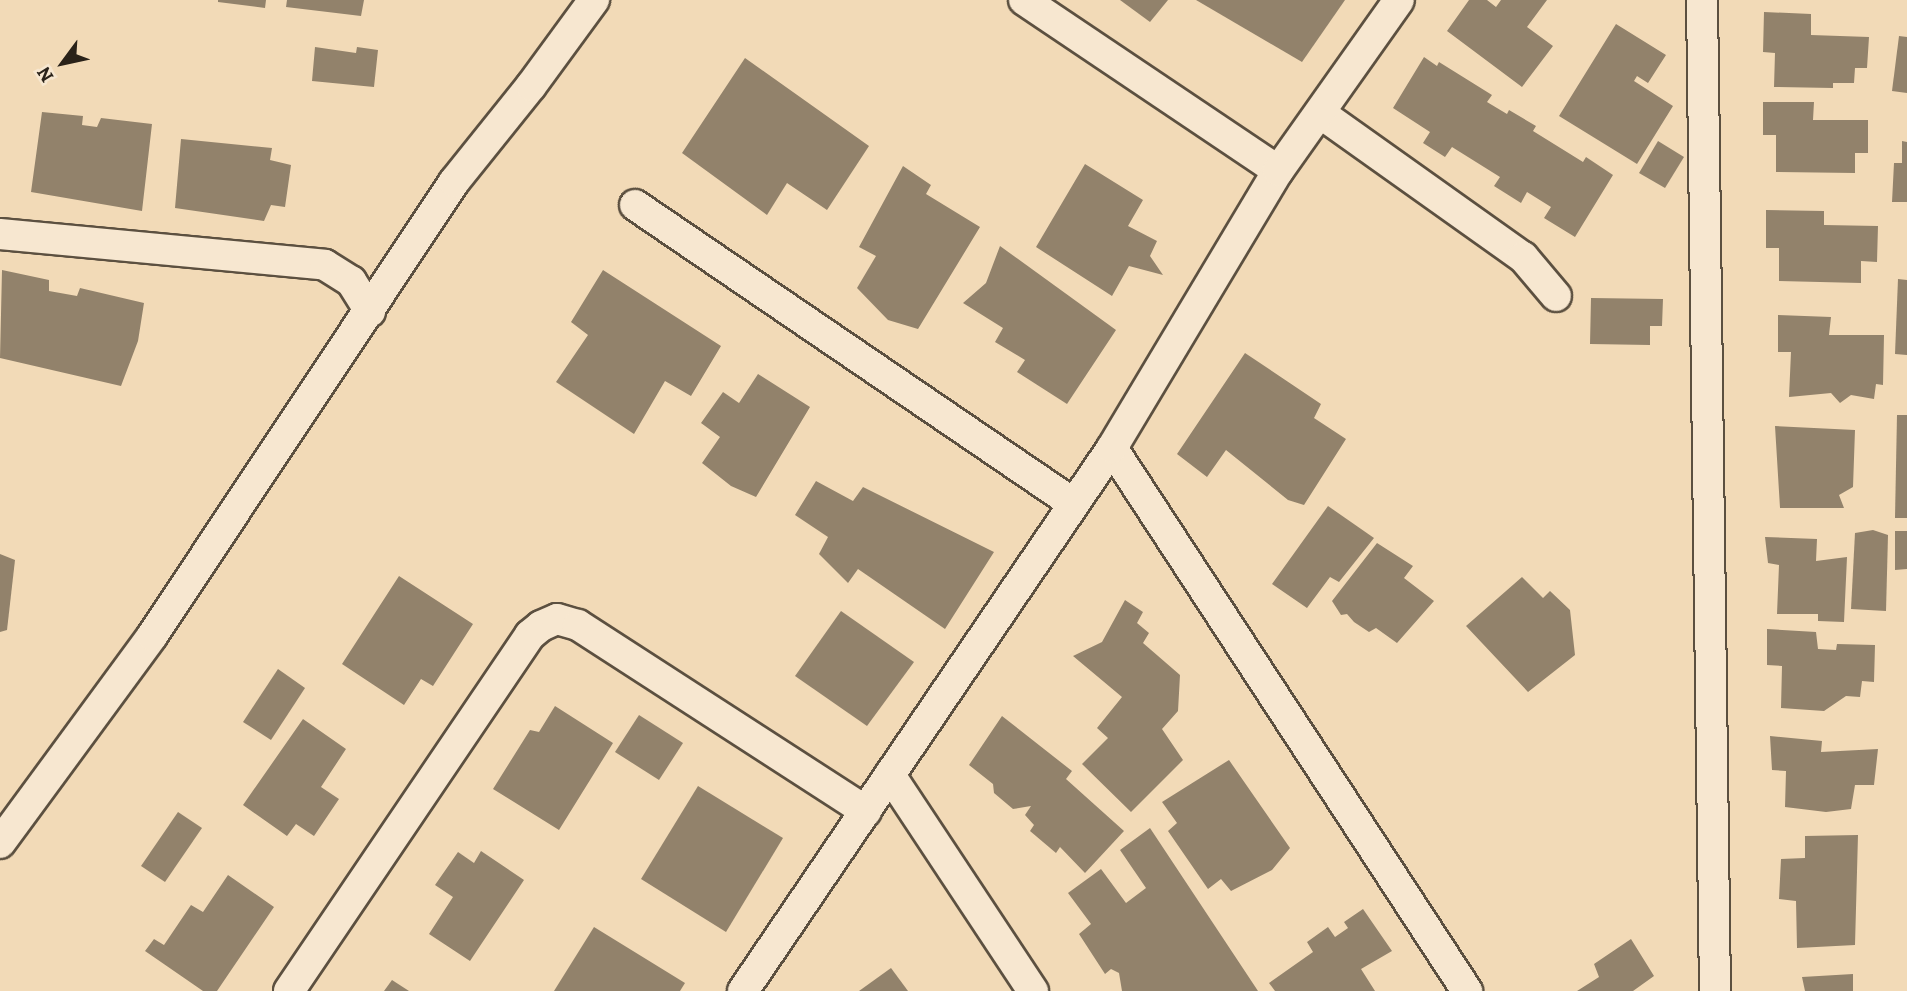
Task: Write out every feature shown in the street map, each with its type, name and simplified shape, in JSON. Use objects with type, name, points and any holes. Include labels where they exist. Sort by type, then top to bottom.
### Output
[{"type":"street","points":[[0,843],[152,636],[454,182],[531,86],[594,0]]},
{"type":"street","points":[[1024,0],[1278,171]]},
{"type":"street","points":[[743,991],[1112,447],[1278,171],[1399,0]]},
{"type":"street","points":[[1702,0],[1715,991]]},
{"type":"street","points":[[1320,113],[1523,257],[1556,296]]},
{"type":"street","points":[[635,205],[1074,504]]},
{"type":"street","points":[[0,234],[325,265],[351,281],[370,312]]},
{"type":"street","points":[[1112,447],[1468,991]]},
{"type":"street","points":[[289,991],[530,635],[541,626],[558,619],[578,625],[866,811]]},
{"type":"street","points":[[890,775],[1033,991]]},
{"type":"building","points":[[218,0],[266,0],[265,8]]},
{"type":"building","points":[[287,0],[364,0],[361,16],[286,7]]},
{"type":"building","points":[[1120,0],[1168,0],[1150,22]]},
{"type":"building","points":[[1196,0],[1345,0],[1302,62]]},
{"type":"building","points":[[1469,0],[1487,0],[1496,7],[1501,0],[1547,0],[1527,27],[1553,46],[1522,87],[1447,31]]},
{"type":"building","points":[[1764,12],[1811,14],[1811,35],[1869,37],[1867,68],[1855,68],[1854,83],[1833,83],[1833,88],[1774,87],[1775,53],[1763,52]]},
{"type":"building","points":[[1616,24],[1666,55],[1648,83],[1637,76],[1634,81],[1673,106],[1637,164],[1559,116]]},
{"type":"building","points":[[1899,36],[1907,37],[1907,93],[1892,91]]},
{"type":"building","points":[[315,47],[356,53],[357,47],[378,50],[374,87],[312,81]]},
{"type":"building","points":[[1424,57],[1437,66],[1439,62],[1492,95],[1487,102],[1507,114],[1509,110],[1536,126],[1533,131],[1583,162],[1586,157],[1613,175],[1575,237],[1544,218],[1551,207],[1527,192],[1521,203],[1494,186],[1500,177],[1452,147],[1445,157],[1423,143],[1430,132],[1393,108]]},
{"type":"building","points":[[745,58],[869,146],[827,210],[787,183],[767,215],[682,153]]},
{"type":"building","points":[[1763,102],[1814,102],[1813,120],[1868,120],[1868,153],[1855,153],[1855,173],[1776,172],[1776,135],[1763,135]]},
{"type":"building","points":[[42,112],[83,116],[82,125],[97,127],[101,118],[152,124],[142,211],[31,192]]},
{"type":"building","points":[[181,139],[272,148],[270,160],[291,165],[285,207],[271,205],[264,221],[175,208]]},
{"type":"building","points":[[1658,141],[1684,157],[1665,188],[1639,173]]},
{"type":"building","points":[[1902,141],[1907,142],[1907,202],[1892,202],[1894,163],[1902,163]]},
{"type":"building","points":[[1085,164],[1143,200],[1128,226],[1157,241],[1150,256],[1163,275],[1129,266],[1112,296],[1036,247]]},
{"type":"building","points":[[903,166],[931,185],[926,194],[980,227],[918,329],[888,320],[857,288],[876,256],[859,247]]},
{"type":"building","points":[[1766,210],[1824,211],[1824,225],[1878,226],[1877,262],[1861,261],[1861,283],[1779,281],[1779,248],[1766,248]]},
{"type":"building","points":[[1000,246],[1116,330],[1067,404],[1017,372],[1025,360],[995,342],[1003,328],[963,303],[986,283]]},
{"type":"building","points":[[2,270],[49,280],[49,291],[77,296],[80,288],[144,303],[138,341],[121,386],[0,358]]},
{"type":"building","points":[[603,270],[721,346],[691,396],[665,381],[634,434],[556,382],[588,335],[571,322]]},
{"type":"building","points":[[1898,279],[1907,280],[1907,355],[1895,354]]},
{"type":"building","points":[[1591,298],[1663,299],[1662,326],[1650,326],[1650,345],[1590,344]]},
{"type":"building","points":[[1778,315],[1831,317],[1829,335],[1884,335],[1883,385],[1876,384],[1874,399],[1851,395],[1840,403],[1831,393],[1789,397],[1791,352],[1778,352]]},
{"type":"building","points":[[1245,353],[1321,404],[1314,418],[1346,439],[1304,505],[1288,500],[1226,450],[1207,477],[1177,454]]},
{"type":"building","points":[[758,374],[810,407],[756,497],[731,486],[702,463],[720,437],[701,423],[723,392],[739,403]]},
{"type":"building","points":[[1897,415],[1907,415],[1907,518],[1895,518]]},
{"type":"building","points":[[1775,426],[1855,430],[1853,487],[1839,495],[1844,508],[1780,508]]},
{"type":"building","points":[[816,481],[853,501],[863,487],[994,552],[945,629],[858,569],[848,583],[819,554],[828,537],[795,515]]},
{"type":"building","points":[[1328,506],[1374,538],[1339,582],[1330,577],[1307,608],[1272,584]]},
{"type":"building","points":[[1873,530],[1888,535],[1886,611],[1851,609],[1855,533]]},
{"type":"building","points":[[1895,531],[1907,531],[1907,569],[1895,570]]},
{"type":"building","points":[[1765,537],[1817,539],[1816,561],[1847,557],[1844,622],[1818,621],[1818,614],[1777,614],[1779,565],[1768,563]]},
{"type":"building","points":[[1377,543],[1413,566],[1404,578],[1434,601],[1397,643],[1376,628],[1369,632],[1347,614],[1341,615],[1332,601]]},
{"type":"building","points":[[0,554],[15,560],[7,630],[0,632]]},
{"type":"building","points":[[399,576],[473,624],[433,686],[421,679],[404,705],[342,664]]},
{"type":"building","points":[[1522,577],[1543,598],[1550,591],[1570,610],[1575,655],[1528,692],[1466,626]]},
{"type":"building","points":[[1125,600],[1143,612],[1137,623],[1149,633],[1143,643],[1180,675],[1178,711],[1162,729],[1183,760],[1131,812],[1082,764],[1108,738],[1097,728],[1122,697],[1073,656],[1102,642]]},
{"type":"building","points":[[841,611],[914,662],[867,726],[795,676]]},
{"type":"building","points":[[1767,629],[1816,632],[1818,649],[1836,650],[1837,644],[1875,645],[1874,682],[1862,681],[1860,697],[1846,696],[1824,711],[1781,708],[1782,666],[1767,665]]},
{"type":"building","points":[[278,669],[305,688],[271,740],[243,722]]},
{"type":"building","points":[[555,706],[613,743],[559,830],[493,789],[530,730],[539,732]]},
{"type":"building","points":[[639,715],[683,743],[659,780],[615,752]]},
{"type":"building","points":[[1002,716],[1072,771],[1066,779],[1124,831],[1085,873],[1060,847],[1056,853],[1030,831],[1034,825],[1025,815],[1031,806],[1013,809],[994,793],[993,784],[969,765]]},
{"type":"building","points":[[303,719],[346,749],[321,787],[339,799],[314,836],[296,824],[287,836],[243,805]]},
{"type":"building","points":[[1770,736],[1822,741],[1821,752],[1878,749],[1874,785],[1855,785],[1851,809],[1826,812],[1785,807],[1786,771],[1772,770]]},
{"type":"building","points":[[1229,760],[1290,848],[1272,870],[1231,891],[1221,879],[1208,889],[1168,831],[1177,823],[1162,802]]},
{"type":"building","points":[[698,786],[783,838],[726,932],[641,879]]},
{"type":"building","points":[[178,812],[202,828],[165,882],[141,866]]},
{"type":"building","points":[[1150,828],[1258,991],[1122,991],[1119,973],[1111,969],[1105,974],[1079,934],[1091,924],[1068,893],[1101,869],[1126,903],[1146,888],[1120,850]]},
{"type":"building","points":[[1858,835],[1855,945],[1797,948],[1796,901],[1779,899],[1781,859],[1805,858],[1805,836]]},
{"type":"building","points":[[481,851],[524,880],[470,961],[429,934],[453,897],[435,885],[458,852],[474,863]]},
{"type":"building","points":[[228,875],[274,907],[217,991],[203,991],[145,951],[154,939],[164,945],[191,905],[203,912]]},
{"type":"building","points":[[1363,909],[1392,951],[1361,969],[1375,991],[1275,991],[1269,983],[1313,952],[1307,942],[1328,927],[1335,937],[1348,928],[1344,922]]},
{"type":"building","points":[[594,927],[685,983],[680,991],[554,991]]},
{"type":"building","points":[[1631,939],[1654,976],[1633,991],[1577,991],[1599,977],[1594,964]]},
{"type":"building","points":[[891,968],[908,991],[859,991]]},
{"type":"building","points":[[1853,974],[1853,991],[1805,991],[1802,977]]},
{"type":"building","points":[[392,980],[409,991],[384,991]]}]
